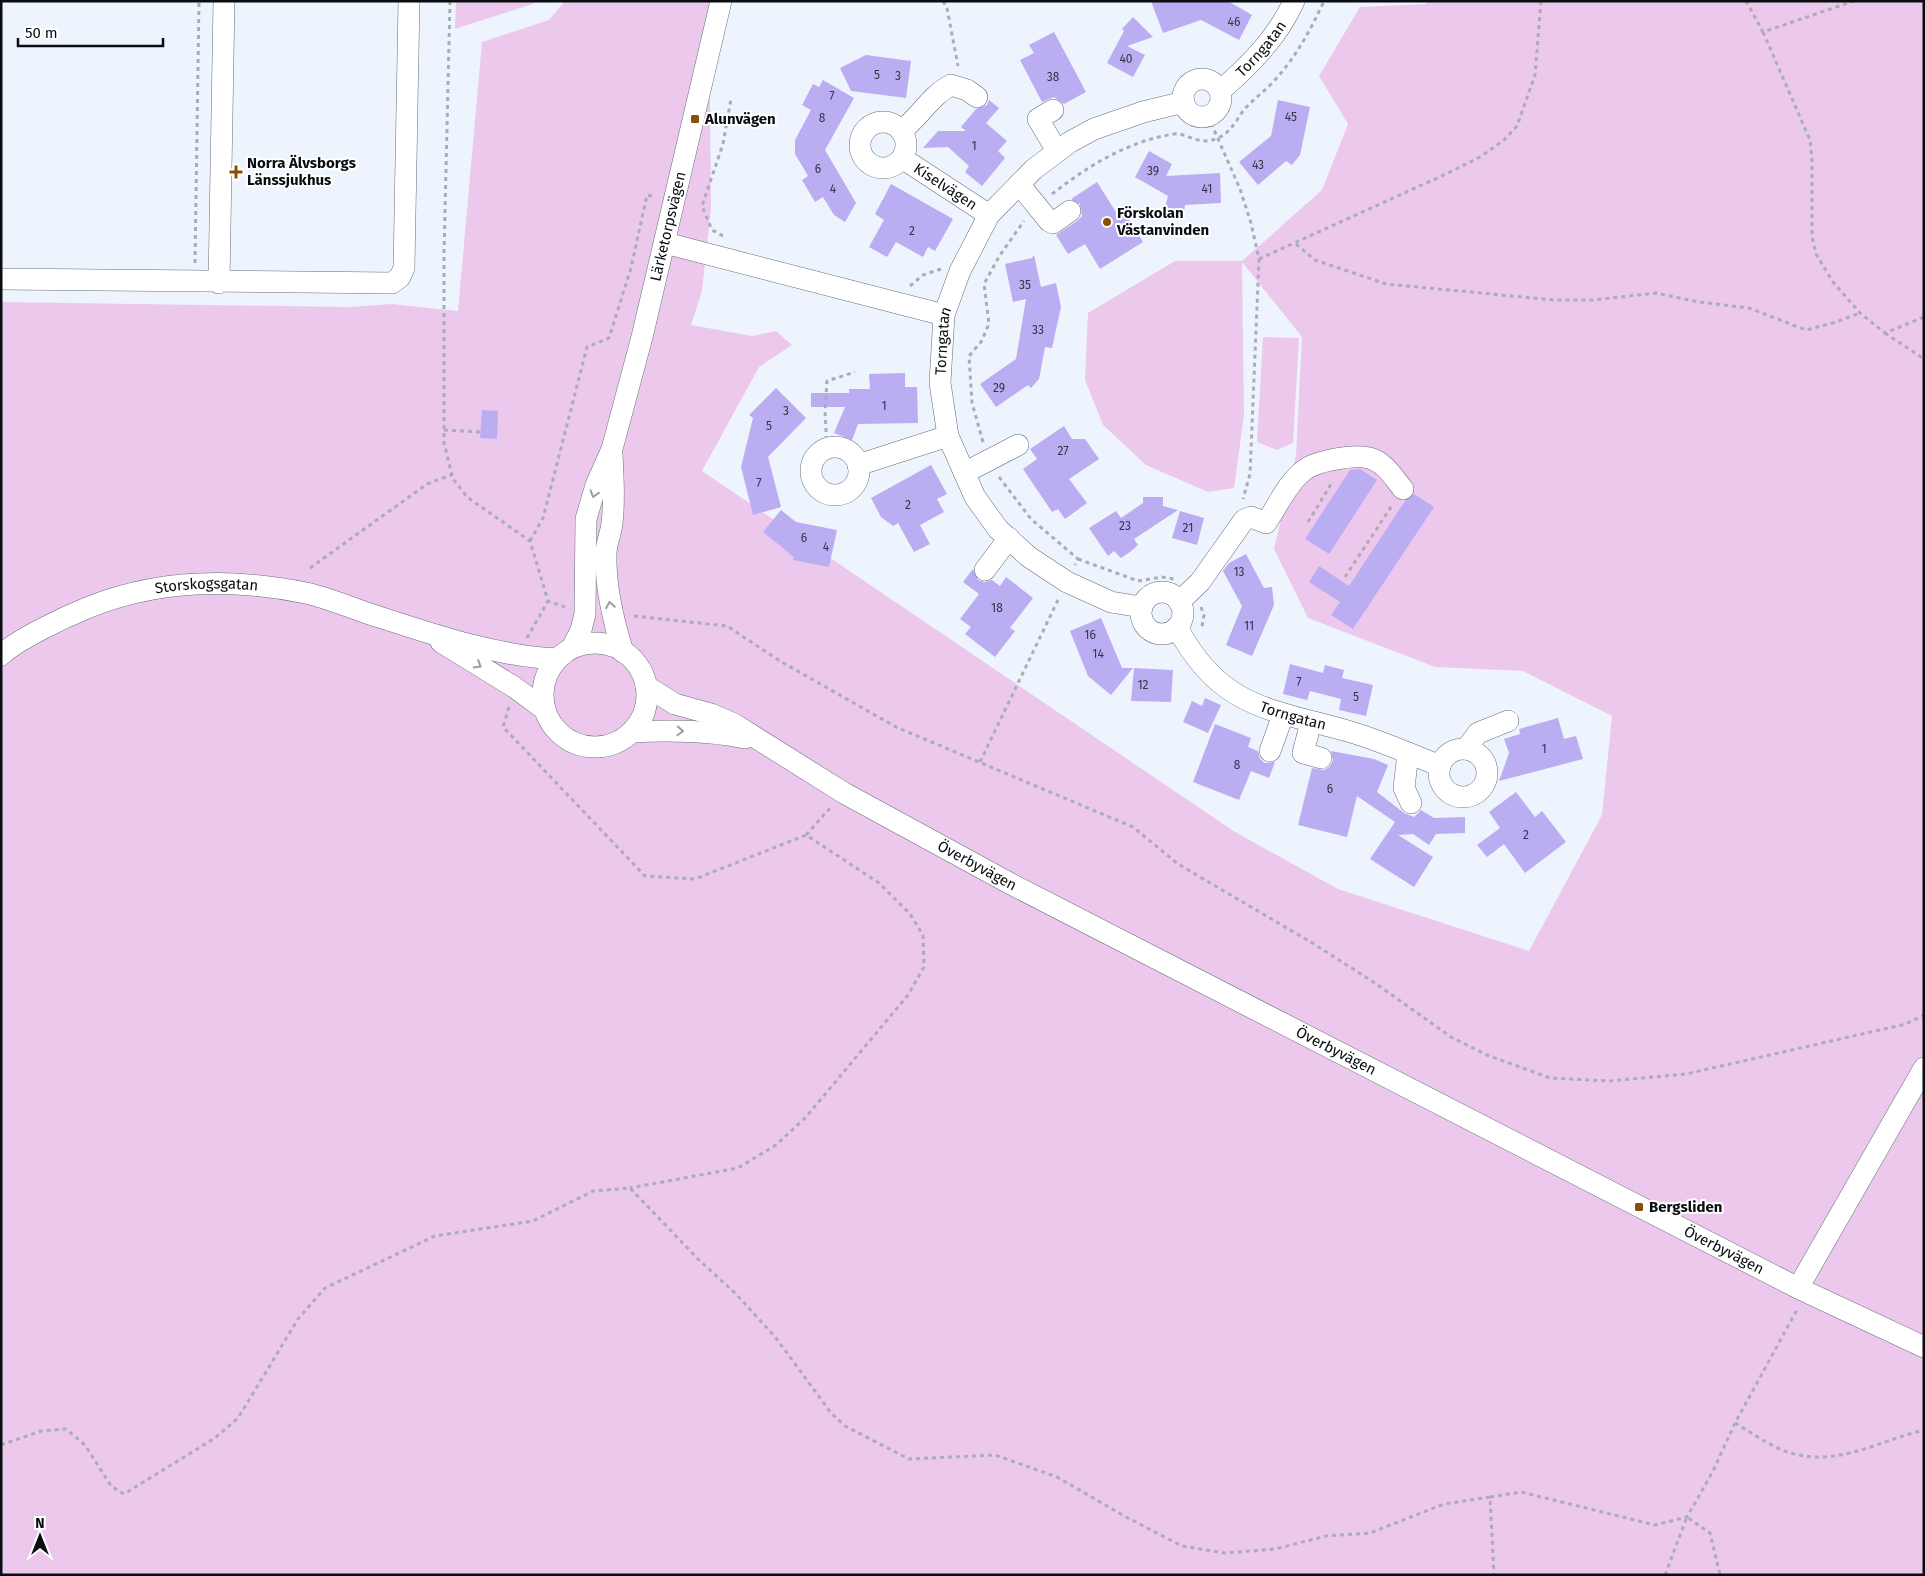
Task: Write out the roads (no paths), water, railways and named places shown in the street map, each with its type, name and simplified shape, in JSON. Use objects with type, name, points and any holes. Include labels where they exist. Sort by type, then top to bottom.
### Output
[{"type":"street","points":[[220,282],[224,1]]},
{"type":"street","points":[[1,279],[392,283],[400,277],[404,268],[408,1]]},
{"type":"street","name":"Lärketorpsvägen","points":[[612,449],[665,244],[721,1]]},
{"type":"street","name":"Torngatan","points":[[1220,91],[1256,57],[1274,35],[1294,1]]},
{"type":"street","points":[[1200,79],[1212,81],[1220,91],[1222,97],[1218,109],[1208,116],[1195,115],[1186,108],[1183,95],[1189,84],[1200,79]]},
{"type":"street","points":[[901,130],[911,123],[943,89],[950,85],[958,86],[977,97]]},
{"type":"street","name":"Torngatan","points":[[1141,608],[1111,602],[1067,582],[1030,557],[998,529],[975,497],[948,436],[940,382],[944,315],[960,271],[989,215],[1019,184],[1057,151],[1094,129],[1143,112],[1184,102]]},
{"type":"street","points":[[1053,110],[1038,119],[1057,151]]},
{"type":"street","name":"Kiselvägen","points":[[874,123],[888,123],[901,130],[906,144],[902,158],[896,164],[881,168],[867,162],[860,148],[863,133],[874,123]]},
{"type":"street","name":"Kiselvägen","points":[[902,158],[989,215]]},
{"type":"street","points":[[1019,184],[1049,221],[1053,223],[1070,211]]},
{"type":"street","points":[[665,244],[944,315]]},
{"type":"street","points":[[858,465],[948,436]]},
{"type":"street","points":[[964,473],[1018,446]]},
{"type":"street","points":[[827,448],[843,448],[850,453],[858,465],[859,476],[850,490],[836,496],[821,491],[812,479],[810,472],[815,457],[827,448]]},
{"type":"street","points":[[544,709],[543,688],[551,668],[565,654],[581,630],[585,614],[586,519],[596,484],[612,449]]},
{"type":"street","points":[[612,449],[614,494],[612,524],[606,551],[606,576],[612,614],[623,652]]},
{"type":"street","points":[[1186,596],[1162,592],[1149,596],[1141,608],[1142,621],[1151,631],[1164,634],[1177,628],[1186,596],[1244,520],[1251,517],[1266,523],[1300,473],[1308,466],[1338,459],[1369,457],[1385,466],[1403,489]]},
{"type":"street","points":[[985,570],[1009,538]]},
{"type":"street","name":"Storskogsgatan","points":[[1,654],[68,616],[118,596],[169,586],[236,582],[307,594],[422,630]]},
{"type":"street","name":"Torngatan","points":[[1177,628],[1188,649],[1201,667],[1221,686],[1247,702],[1282,715],[1352,732],[1440,766]]},
{"type":"street","points":[[422,630],[522,657],[565,654],[593,643],[614,647],[623,652],[638,666],[646,686],[644,711],[632,732],[611,745],[587,747],[575,744],[556,730],[544,709],[514,687],[422,630]]},
{"type":"street","name":"Överbyvägen","points":[[646,686],[675,704],[711,714],[734,724],[844,793],[1011,884],[1802,1290],[1924,1347]]},
{"type":"street","points":[[1270,751],[1282,715]]},
{"type":"street","points":[[1466,749],[1478,733],[1508,721]]},
{"type":"street","points":[[1311,722],[1303,753],[1321,758]]},
{"type":"street","name":"Överbyvägen","points":[[632,732],[675,730],[716,732],[758,740]]},
{"type":"street","points":[[1466,749],[1474,751],[1485,763],[1487,779],[1479,792],[1464,798],[1449,794],[1440,781],[1440,766],[1450,753],[1466,749]]},
{"type":"street","points":[[1408,753],[1404,788],[1411,803]]},
{"type":"street","points":[[1802,1290],[1924,1068]]},
{"type":"place","name":"Alunvägen","points":[[695,119]]},
{"type":"place","name":"Norra Älvsborgs Länssjukhus","points":[[236,172]]},
{"type":"place","name":"Förskolan Västanvinden","points":[[1107,222]]},
{"type":"place","name":"Bergsliden","points":[[1639,1207]]}]
